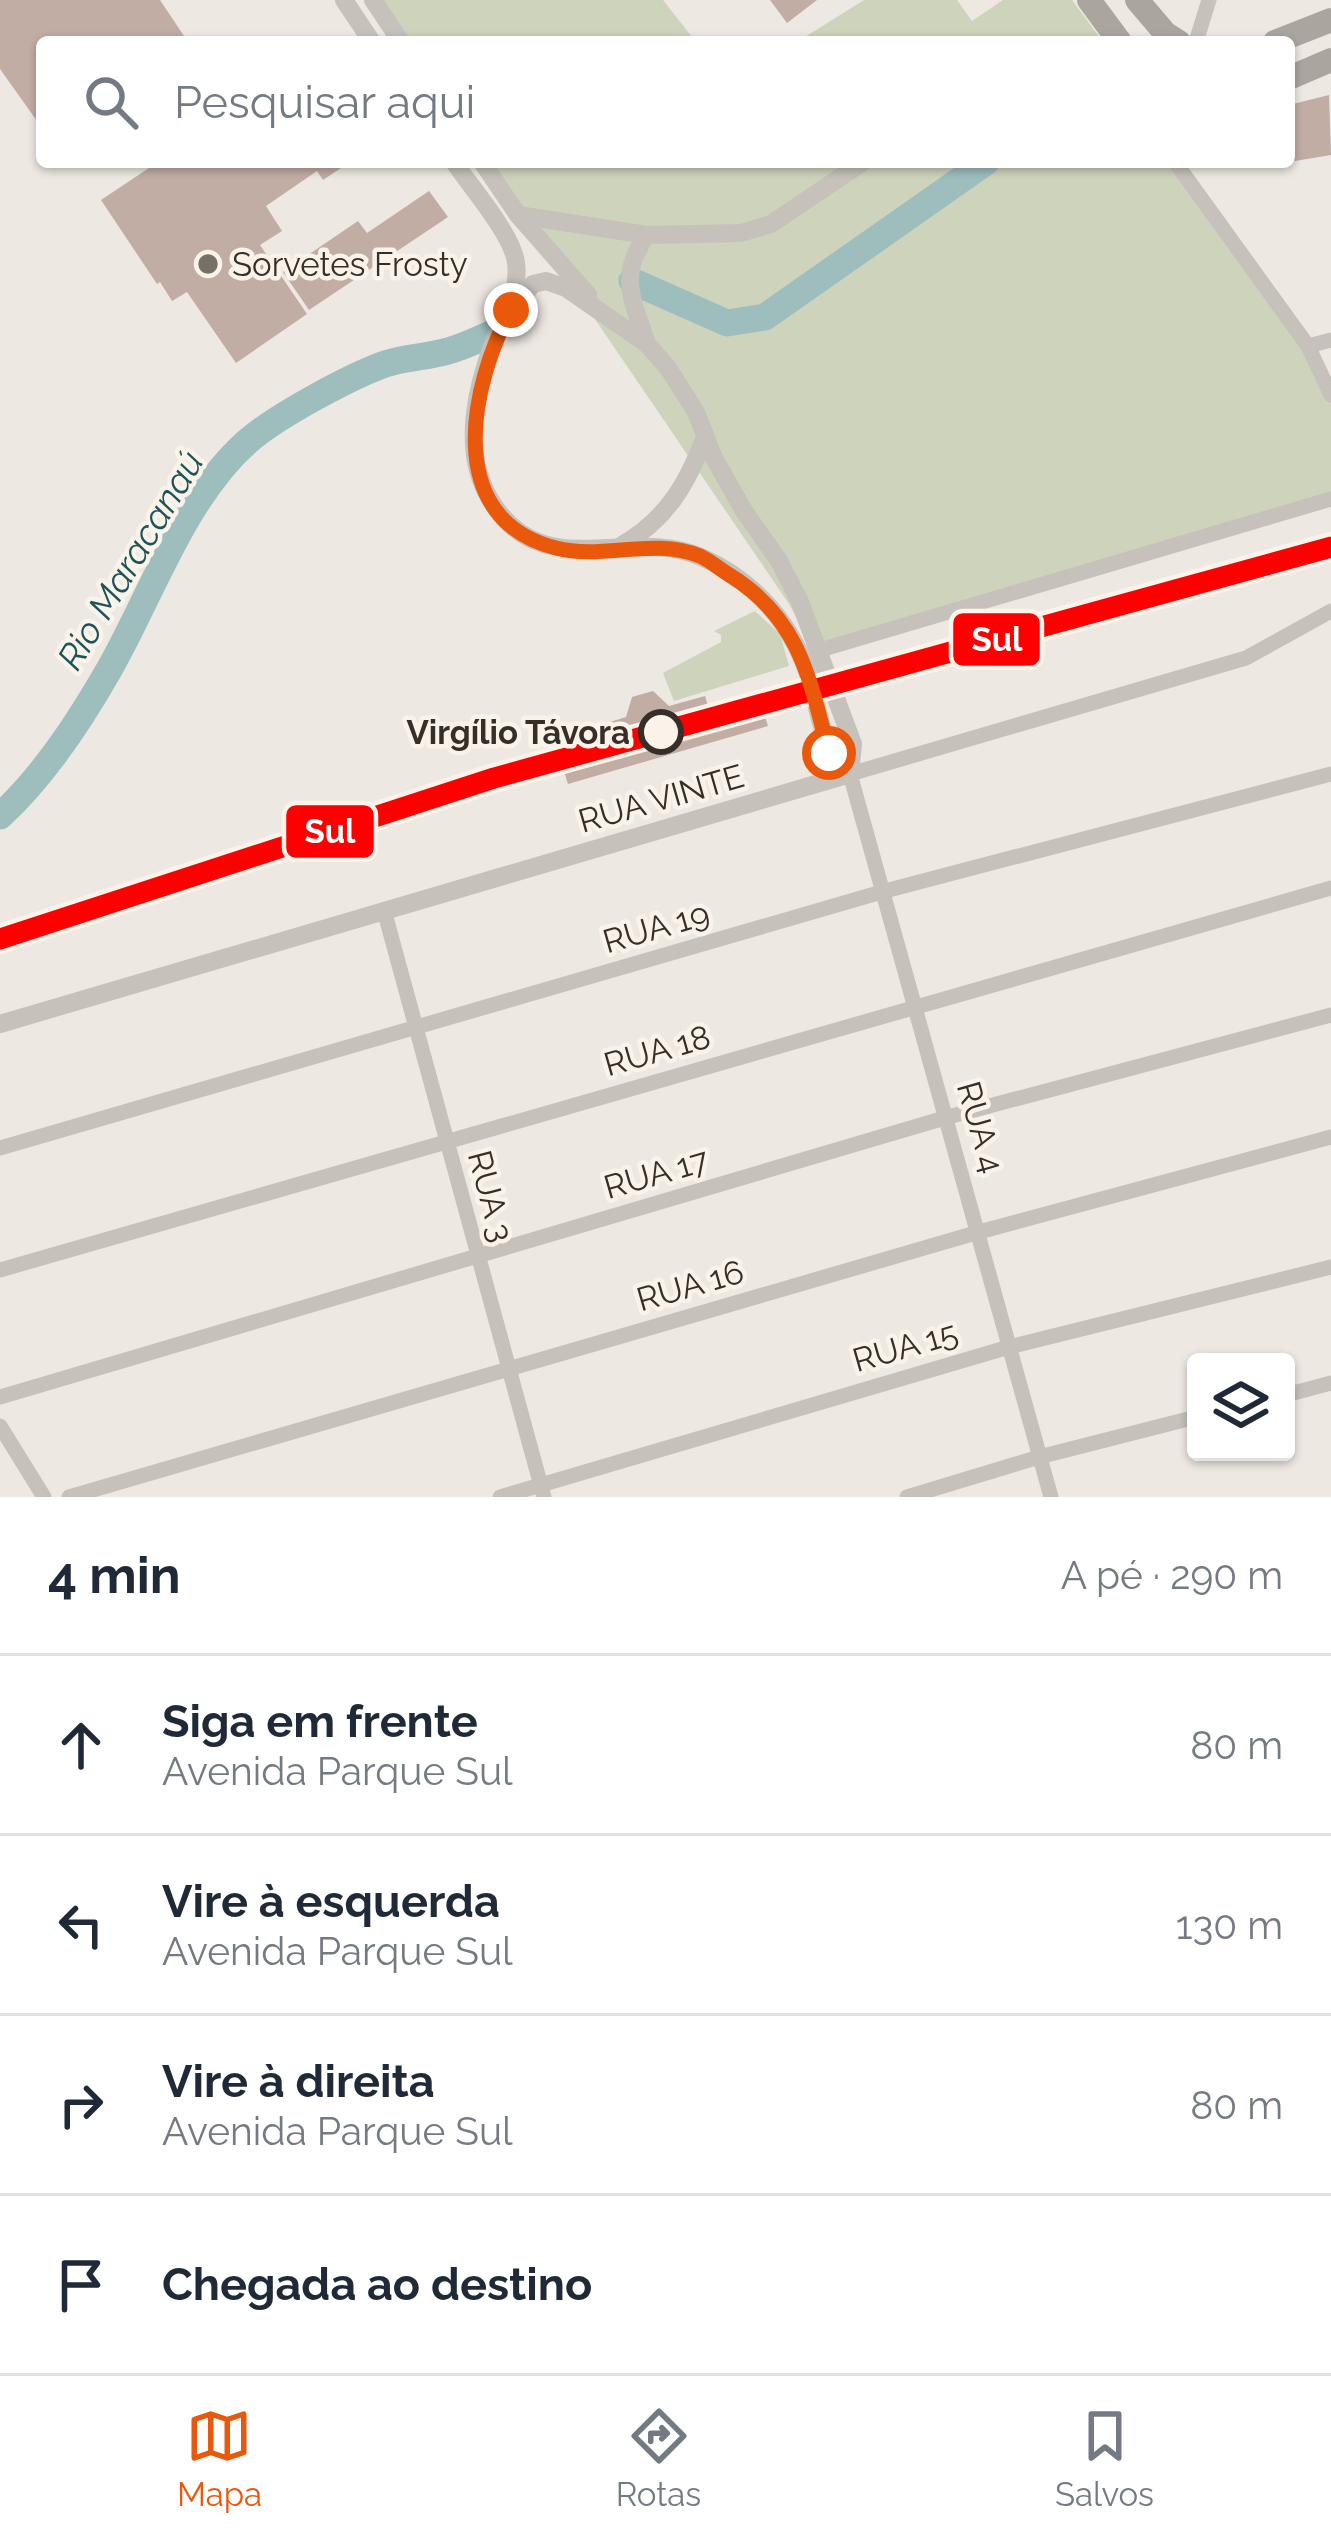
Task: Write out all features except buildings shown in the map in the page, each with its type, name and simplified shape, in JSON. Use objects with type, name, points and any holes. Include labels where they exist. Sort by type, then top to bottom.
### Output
[{"type":"main road","points":[[1089,0],[1114,36]]},
{"type":"main road","points":[[1137,0],[1172,36]]},
{"type":"main road","points":[[1287,36],[1327,15]]},
{"type":"main road","points":[[1295,75],[1331,60]]},
{"type":"street","points":[[344,0],[368,36]]},
{"type":"street","points":[[373,0],[397,36]]},
{"type":"street","points":[[1198,36],[1209,0]]},
{"type":"street","points":[[458,168],[516,261],[511,310]]},
{"type":"street","points":[[486,168],[518,215],[603,312]]},
{"type":"street","points":[[518,215],[646,235],[741,233],[771,224],[854,168]]},
{"type":"street","points":[[1178,168],[1308,346],[1331,395]]},
{"type":"street","points":[[646,235],[632,256],[628,279],[647,344]]},
{"type":"street","points":[[546,281],[566,288],[603,312],[647,344],[677,383],[744,511],[779,561],[820,650],[853,744],[850,774],[829,753],[810,678],[782,619],[770,605],[700,556],[658,548],[581,552],[529,538],[488,495],[478,472],[473,418],[494,341],[533,284],[546,281]]},
{"type":"street","points":[[1308,346],[1331,340]]},
{"type":"street","points":[[612,550],[648,530],[669,508],[688,481],[705,437]]},
{"type":"street","points":[[820,650],[1331,500]]},
{"type":"street","name":"RUA VINTE","points":[[0,1024],[1246,658],[1331,611]]},
{"type":"street","name":"RUA 4","points":[[850,774],[1051,1497]]},
{"type":"street","name":"RUA 19","points":[[0,1148],[885,891],[1331,774]]},
{"type":"street","name":"RUA 18","points":[[0,1270],[1331,888]]},
{"type":"street","name":"RUA 3","points":[[384,910],[543,1491]]},
{"type":"street","name":"RUA 17","points":[[0,1397],[948,1118],[1331,1015]]},
{"type":"street","name":"RUA 16","points":[[69,1497],[980,1232],[1331,1137]]},
{"type":"street","name":"RUA 15","points":[[500,1497],[543,1491],[1009,1347],[1331,1267]]},
{"type":"street","points":[[1295,1393],[1331,1383]]},
{"type":"street","points":[[908,1497],[1039,1457],[1187,1420]]},
{"type":"street","points":[[0,1426],[44,1497]]},
{"type":"green space","points":[[378,0],[663,0],[691,36],[403,36]]},
{"type":"green space","points":[[864,0],[957,0],[972,21],[1003,0],[1072,0],[1099,36],[807,36]]},
{"type":"green space","points":[[492,168],[1186,168],[1331,378],[1331,501],[814,650],[789,604]]},
{"type":"green space","points":[[755,611],[780,634],[789,666],[674,701],[663,673],[721,642],[721,635],[714,631]]},
{"type":"waterway","name":"Rio Maracanaú","points":[[632,281],[727,323],[765,317],[977,168]]},
{"type":"waterway","name":"Rio Maracanaú","points":[[0,816],[74,727],[110,668],[187,518],[225,464],[248,441],[295,409],[370,370],[454,349],[491,334]]},
{"type":"metro line","name":"Sul","points":[[0,939],[494,778],[1331,547]]},
{"type":"place","name":"Sorvetes Frosty","points":[[208,264]]},
{"type":"place","name":"Virgílio Távora","points":[[661,732]]},
{"type":"route","points":[[511,310],[494,341],[473,418],[478,472],[488,495],[529,538],[556,548],[581,552],[658,548],[700,556],[758,594],[782,619],[798,651],[810,678],[829,753]]}]
